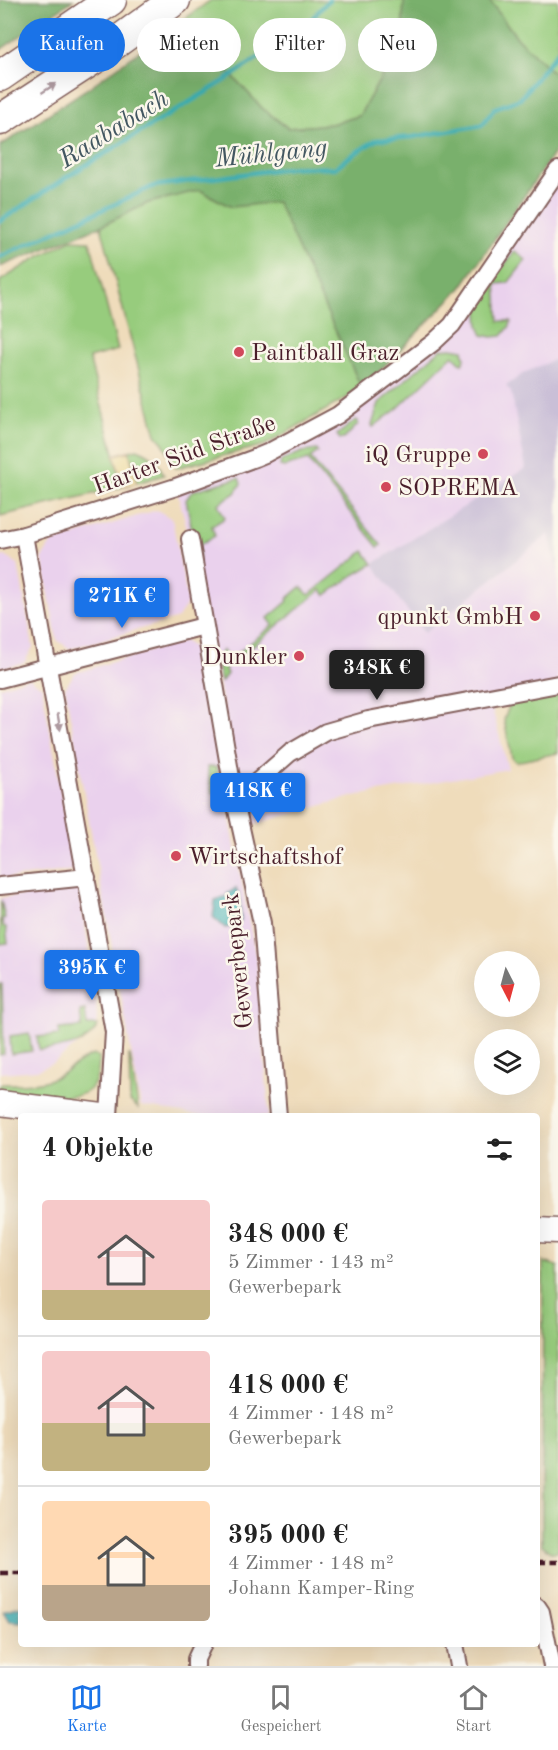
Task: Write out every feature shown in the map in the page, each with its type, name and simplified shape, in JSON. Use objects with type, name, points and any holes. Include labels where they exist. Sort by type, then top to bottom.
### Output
[{"type":"highway","points":[[0,76],[111,0]]},
{"type":"highway","points":[[0,120],[92,60],[175,0]]},
{"type":"main road","points":[[0,1103],[78,1113]]},
{"type":"main road","points":[[540,1230],[558,1231]]},
{"type":"street","name":"Harter Süd Straße","points":[[0,540],[24,535],[176,488],[267,453],[338,415],[434,342],[452,325],[558,170]]},
{"type":"street","points":[[24,535],[114,1032],[109,1113]]},
{"type":"street","name":"Gewerbepark","points":[[190,539],[235,801],[262,923],[278,1113]]},
{"type":"street","points":[[0,679],[204,626]]},
{"type":"street","points":[[235,801],[290,753],[326,732],[368,720],[558,684]]},
{"type":"street","points":[[0,886],[87,877]]},
{"type":"street","points":[[540,1610],[552,1666]]},
{"type":"street","points":[[196,1666],[196,1659],[202,1647]]},
{"type":"street","points":[[456,1647],[459,1666]]},
{"type":"shaded area","points":[[558,172],[558,692],[491,704],[508,769],[355,796],[247,826],[190,539],[176,487],[338,415],[452,325]]},
{"type":"shaded area","points":[[558,358],[558,574],[549,534],[424,633],[373,564],[526,468],[511,392],[506,386],[524,373]]},
{"type":"shaded area","points":[[157,510],[172,519],[188,602],[178,618],[70,649],[57,640],[42,558],[52,542]]},
{"type":"shaded area","points":[[5,556],[18,564],[33,647],[24,663],[0,669],[0,557]]},
{"type":"shaded area","points":[[184,641],[198,650],[257,963],[269,1113],[182,1113],[141,1106],[65,688],[75,673]]},
{"type":"shaded area","points":[[29,678],[42,687],[75,870],[0,879],[0,687]]},
{"type":"shaded area","points":[[79,889],[96,994],[97,1027],[94,1032],[53,1063],[37,1070],[0,1073],[0,898]]},
{"type":"green space","points":[[0,0],[73,0],[47,18],[18,18],[18,38],[0,50]]},
{"type":"green space","points":[[211,0],[404,0],[403,18],[358,18],[358,72],[384,72],[359,116],[331,124],[288,128],[262,108],[229,72],[241,72],[241,18],[186,18]]},
{"type":"green space","points":[[404,0],[489,0],[518,39],[558,77],[558,147],[461,288],[362,389],[277,202],[231,207],[200,190],[148,203],[101,226],[0,267],[0,146],[110,72],[125,72],[125,61],[137,53],[137,72],[229,72],[262,108],[288,128],[331,124],[359,116],[384,72],[437,72],[437,18],[403,18]]},
{"type":"green space","points":[[489,0],[558,0],[558,77],[518,39]]},
{"type":"green space","name":"Paintball Graz","points":[[200,190],[231,207],[277,201],[362,389],[265,445],[176,468],[163,443],[156,435],[101,226],[148,203]]},
{"type":"green space","points":[[71,240],[90,241],[118,350],[89,358],[123,487],[0,516],[0,281]]},
{"type":"green space","points":[[515,251],[526,260],[508,283],[496,284],[499,321],[511,321],[510,326],[502,336],[483,335],[479,324],[481,302],[493,280]]},
{"type":"green space","points":[[441,349],[463,350],[465,358],[462,364],[453,355],[397,409],[373,427],[379,403]]},
{"type":"green space","points":[[356,420],[358,424],[344,439],[340,439],[337,435]]},
{"type":"green space","points":[[137,449],[154,459],[164,475],[137,483],[129,451]]},
{"type":"green space","points":[[317,450],[318,452],[310,458],[381,545],[378,547],[308,460],[284,467],[280,466],[281,461],[302,452]]},
{"type":"green space","points":[[239,478],[241,484],[235,493],[218,504],[225,518],[212,526],[215,536],[199,545],[199,565],[186,500],[192,491]]},
{"type":"green space","points":[[364,551],[373,564],[326,595],[321,590],[225,669],[227,674],[221,682],[217,661],[223,650],[230,659],[273,625],[268,618],[301,587],[309,595]]},
{"type":"green space","points":[[554,690],[558,695],[558,753],[516,762],[512,758],[504,720],[511,701]]},
{"type":"green space","points":[[207,767],[217,767],[221,793],[212,793]]},
{"type":"green space","points":[[1,900],[5,918],[2,919],[3,926],[6,927],[8,943],[0,944]]},
{"type":"green space","points":[[0,984],[2,984],[4,1054],[0,1055]]},
{"type":"green space","points":[[85,1010],[87,1025],[98,1025],[88,1038],[73,1045],[39,1050],[37,1037],[59,1035],[59,1029],[82,1027],[80,1011]]},
{"type":"green space","points":[[29,1033],[32,1051],[11,1054],[10,1036]]},
{"type":"green space","points":[[93,1055],[99,1057],[96,1080],[88,1091],[81,1094],[46,1097],[0,1092],[0,1084],[28,1084],[49,1080]]},
{"type":"green space","points":[[130,1055],[138,1108],[130,1101]]},
{"type":"green space","points":[[543,1262],[558,1266],[558,1552],[550,1552],[542,1545]]},
{"type":"sand","points":[[129,451],[137,483],[123,487],[114,455]]},
{"type":"water","points":[[236,888],[240,898],[241,921],[235,926],[225,928],[213,917],[215,900],[227,896]]},
{"type":"water","points":[[18,1607],[18,1622],[10,1621],[4,1611]]},
{"type":"waterway","name":"Raababach","points":[[0,221],[73,173],[226,80],[306,25],[329,0]]},
{"type":"waterway","name":"Mühlgang","points":[[0,257],[154,186],[296,167],[335,168],[376,140],[413,137],[482,125],[495,108],[520,99],[558,51]]},
{"type":"railway","points":[[540,1562],[558,1562]]},
{"type":"railway","points":[[0,1573],[18,1573]]},
{"type":"place","name":"Paintball Graz","points":[[239,352]]},
{"type":"place","name":"iQ Gruppe","points":[[483,454]]},
{"type":"place","name":"SOPREMA","points":[[386,487]]},
{"type":"place","name":"qpunkt GmbH","points":[[535,616]]},
{"type":"place","name":"Dunkler","points":[[299,656]]},
{"type":"place","name":"Wirtschaftshof","points":[[176,856]]}]
